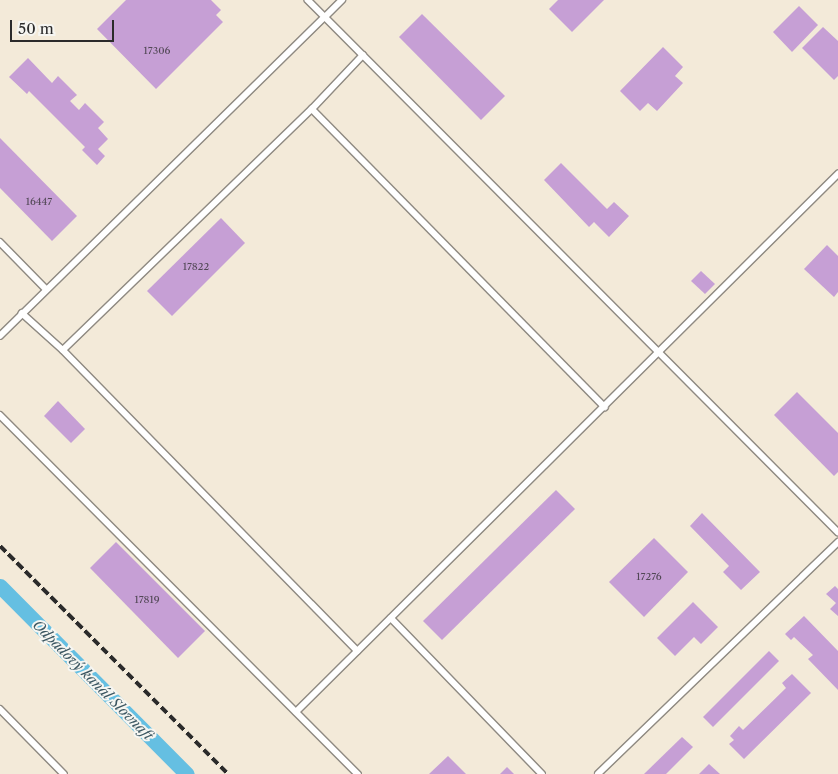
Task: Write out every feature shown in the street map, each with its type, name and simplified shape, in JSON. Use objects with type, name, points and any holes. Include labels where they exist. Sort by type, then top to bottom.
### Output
[{"type":"lane","points":[[308,0],[838,532]]},
{"type":"lane","points":[[0,336],[342,0]]},
{"type":"lane","points":[[63,350],[312,109],[363,55]]},
{"type":"lane","points":[[312,109],[605,407]]},
{"type":"lane","points":[[296,712],[838,174]]},
{"type":"lane","points":[[0,242],[46,289]]},
{"type":"lane","points":[[22,313],[63,350],[358,651]]},
{"type":"lane","points":[[0,415],[358,774]]},
{"type":"lane","points":[[598,774],[838,542]]},
{"type":"lane","points":[[391,618],[542,774]]},
{"type":"lane","points":[[1,713],[64,774]]},
{"type":"building","points":[[126,0],[211,0],[221,10],[216,15],[223,22],[156,89],[97,29]]},
{"type":"building","points":[[558,0],[604,0],[572,32],[549,9]]},
{"type":"building","points":[[799,6],[818,25],[792,52],[773,32]]},
{"type":"building","points":[[422,14],[505,96],[481,120],[399,37]]},
{"type":"building","points":[[823,27],[838,41],[838,76],[834,80],[802,48]]},
{"type":"building","points":[[663,47],[683,67],[675,76],[683,83],[657,111],[648,103],[640,111],[620,91]]},
{"type":"building","points":[[28,58],[52,83],[58,76],[77,95],[70,101],[79,110],[85,103],[104,122],[98,128],[108,139],[98,149],[105,156],[97,165],[82,150],[85,147],[29,91],[27,94],[9,77]]},
{"type":"building","points":[[0,138],[77,216],[52,241],[0,188]]},
{"type":"building","points":[[561,163],[607,209],[614,202],[629,216],[609,237],[594,222],[589,227],[544,180]]},
{"type":"building","points":[[221,218],[245,243],[172,316],[147,291]]},
{"type":"building","points":[[827,245],[838,256],[838,292],[834,297],[804,269]]},
{"type":"building","points":[[701,271],[715,284],[705,294],[691,281]]},
{"type":"building","points":[[797,392],[838,433],[838,472],[834,476],[774,415]]},
{"type":"building","points":[[58,401],[85,429],[71,443],[44,416]]},
{"type":"building","points":[[556,490],[575,509],[442,640],[423,621]]},
{"type":"building","points":[[702,513],[760,572],[741,590],[723,572],[729,566],[690,526]]},
{"type":"building","points":[[654,538],[688,572],[644,617],[609,582]]},
{"type":"building","points":[[116,542],[205,631],[178,658],[90,568]]},
{"type":"building","points":[[835,586],[838,589],[838,616],[830,609],[836,603],[826,594]]},
{"type":"building","points":[[693,602],[718,627],[701,644],[694,637],[675,656],[657,638]]},
{"type":"building","points":[[804,616],[838,651],[838,690],[808,659],[813,655],[794,637],[791,640],[785,634]]},
{"type":"building","points":[[769,651],[779,661],[713,727],[703,717]]},
{"type":"building","points":[[792,674],[811,693],[744,759],[729,744],[734,740],[730,736],[739,726],[743,730],[786,688],[782,683]]},
{"type":"building","points":[[682,737],[693,747],[666,774],[644,774]]},
{"type":"building","points":[[448,756],[466,774],[429,774]]},
{"type":"building","points":[[709,764],[720,774],[699,774]]},
{"type":"building","points":[[507,767],[514,774],[500,774]]},
{"type":"waterway","name":"Odpadový kanál Slovnaft","points":[[0,586],[187,774]]},
{"type":"railway","points":[[0,546],[228,774]]}]
